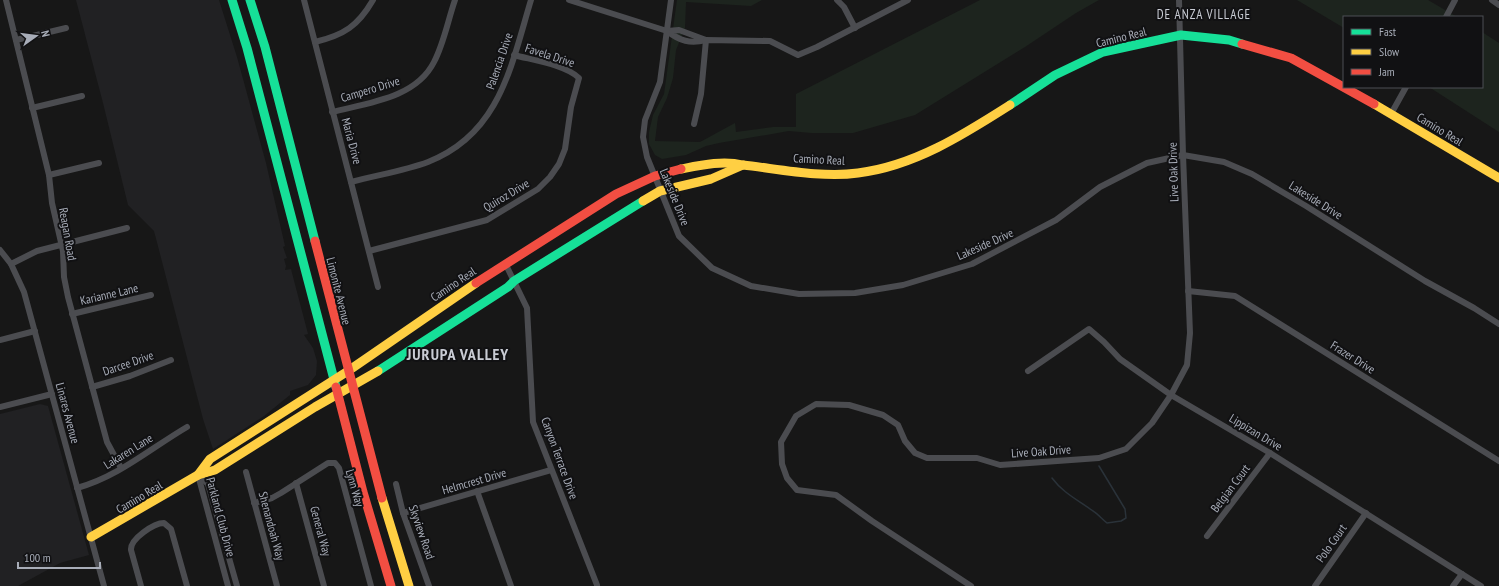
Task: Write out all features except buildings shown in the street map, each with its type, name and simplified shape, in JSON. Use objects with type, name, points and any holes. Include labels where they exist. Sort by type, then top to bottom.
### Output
[{"type":"main road","points":[[232,0],[247,48],[371,520],[391,586]]},
{"type":"main road","name":"Limonite Avenue","points":[[250,0],[265,47],[388,522],[409,586]]},
{"type":"main road","name":"Camino Real","points":[[198,475],[210,459],[348,371],[476,283],[616,194],[655,176],[702,165],[732,162],[743,165],[818,173],[858,173],[908,161],[965,134],[1055,75],[1103,52],[1181,35],[1229,40],[1291,58],[1343,87]]},
{"type":"main road","name":"Camino Real","points":[[1345,88],[1499,178]]},
{"type":"main road","name":"Camino Real","points":[[91,537],[123,520],[198,475],[215,470],[278,429],[352,386],[508,288],[514,282],[660,191],[711,179],[743,165]]},
{"type":"street","name":"Reagan Road","points":[[6,0],[50,175],[52,207],[61,244],[64,282],[107,442],[122,468]]},
{"type":"street","name":"Maria Drive","points":[[304,0],[378,287]]},
{"type":"street","points":[[314,42],[346,32],[363,17],[373,0]]},
{"type":"street","name":"Campero Drive","points":[[332,112],[394,96],[410,88],[422,78],[435,61],[455,0]]},
{"type":"street","name":"Palencia Drive","points":[[351,182],[427,162],[461,144],[480,126],[492,110],[502,92],[531,0]]},
{"type":"street","points":[[569,0],[667,31],[677,39],[690,42],[706,40],[770,41],[798,55],[817,47],[908,0]]},
{"type":"street","name":"Lakeside Drive","points":[[671,0],[660,82],[645,120],[643,138],[647,157],[680,236],[712,268],[751,286],[799,294],[855,293],[903,285],[972,264],[1056,220],[1100,187],[1147,164],[1183,155],[1224,162],[1252,174],[1425,281],[1474,308],[1499,324]]},
{"type":"street","points":[[836,0],[844,7],[855,28]]},
{"type":"street","name":"Live Oak Drive","points":[[971,586],[872,521],[836,495],[797,490],[787,478],[782,464],[781,442],[796,416],[816,404],[848,405],[882,415],[898,425],[905,441],[915,453],[928,458],[977,458],[1000,465],[1099,458],[1126,450],[1152,422],[1171,395],[1187,365],[1190,333],[1179,0]]},
{"type":"street","points":[[1447,16],[1455,0]]},
{"type":"street","points":[[1492,0],[1499,5]]},
{"type":"street","points":[[16,40],[66,28]]},
{"type":"street","points":[[667,31],[679,30],[706,40]]},
{"type":"street","points":[[690,42],[691,34]]},
{"type":"street","points":[[694,124],[701,94],[706,40]]},
{"type":"street","name":"Favela Drive","points":[[514,55],[574,73],[579,78]]},
{"type":"street","name":"Quiroz Drive","points":[[369,251],[487,220],[496,216],[538,189],[550,178],[559,164],[565,149],[571,107],[579,78]]},
{"type":"street","points":[[1391,114],[1405,88]]},
{"type":"street","points":[[32,108],[82,96]]},
{"type":"street","points":[[50,175],[100,163]]},
{"type":"street","points":[[11,264],[29,254],[61,244],[126,228]]},
{"type":"street","name":"Linares Avenue","points":[[0,250],[11,264],[24,292],[104,586]]},
{"type":"street","name":"Canyon Terrace Drive","points":[[506,265],[527,308],[533,422],[597,585]]},
{"type":"street","name":"Frazer Drive","points":[[1188,291],[1234,296],[1499,461]]},
{"type":"street","name":"Karianne Lane","points":[[72,314],[151,295]]},
{"type":"street","name":"Lippizan Drive","points":[[1028,371],[1089,329],[1120,359],[1171,395],[1270,453],[1481,586]]},
{"type":"street","points":[[0,340],[35,331]]},
{"type":"street","name":"Darcee Drive","points":[[92,387],[130,376],[171,360]]},
{"type":"street","points":[[0,407],[52,394]]},
{"type":"street","name":"Lakaren Lane","points":[[78,488],[100,482],[187,427]]},
{"type":"street","name":"Belgian Court","points":[[1207,536],[1270,453]]},
{"type":"street","name":"Lynn Way","points":[[254,503],[272,498],[328,463],[335,463],[339,468],[371,586]]},
{"type":"street","name":"Helmcrest Drive","points":[[403,513],[551,470]]},
{"type":"street","name":"Shenandoah Way","points":[[246,472],[277,586]]},
{"type":"street","name":"Parkland Club Drive","points":[[198,475],[228,586]]},
{"type":"street","name":"Parkland Club Drive","points":[[198,475],[208,484],[237,586]]},
{"type":"street","name":"General Way","points":[[296,482],[324,586]]},
{"type":"street","name":"Skyview Road","points":[[396,484],[403,513],[429,586]]},
{"type":"street","points":[[477,491],[511,586]]},
{"type":"street","name":"Polo Court","points":[[1315,586],[1366,513]]},
{"type":"street","points":[[141,586],[131,550],[131,544],[148,530],[161,523],[167,523],[172,529],[187,586]]},
{"type":"street","points":[[1453,586],[1462,574]]},
{"type":"shaded area","points":[[76,0],[219,0],[237,57],[266,163],[285,246],[283,247],[287,258],[284,259],[286,266],[285,270],[291,269],[308,334],[304,335],[313,348],[317,361],[316,375],[308,385],[290,391],[290,395],[264,416],[213,449],[203,419],[154,231],[128,205]]},
{"type":"shaded area","points":[[677,0],[762,0],[751,6],[686,2],[685,28],[676,50],[673,78],[667,98],[658,117],[655,141],[700,142],[735,123],[736,132],[773,127],[796,127],[796,94],[980,0],[1099,0],[915,115],[853,133],[812,133],[789,131],[719,143],[706,146],[686,155],[662,159],[655,155],[649,144],[649,132],[653,115],[664,94]]},
{"type":"shaded area","points":[[1297,0],[1428,0],[1455,16],[1343,16],[1343,27]]},
{"type":"shaded area","points":[[1483,33],[1499,43],[1499,132],[1431,88],[1483,88]]},
{"type":"shaded area","points":[[40,404],[48,406],[89,555],[60,563],[18,586],[0,586],[0,414]]},
{"type":"waterway","points":[[1052,478],[1066,492],[1095,512],[1107,523],[1121,521],[1126,518],[1125,509],[1099,466]]},
{"type":"traffic: fast","points":[[232,0],[247,48],[336,387]]},
{"type":"traffic: fast","points":[[250,0],[265,47],[315,241]]},
{"type":"traffic: fast","points":[[1010,105],[1055,75],[1103,52],[1181,35],[1229,40],[1242,44]]},
{"type":"traffic: fast","points":[[378,371],[508,287],[514,281],[643,201]]},
{"type":"traffic: slow","points":[[1374,104],[1499,178]]},
{"type":"traffic: slow","points":[[681,169],[728,163],[815,174],[858,173],[879,169],[899,164],[937,148],[1010,105]]},
{"type":"traffic: slow","points":[[643,201],[660,191],[711,179],[743,165]]},
{"type":"traffic: slow","points":[[198,475],[210,459],[348,371],[476,283]]},
{"type":"traffic: slow","points":[[91,537],[198,475],[215,470],[315,407],[378,371]]},
{"type":"traffic: slow","points":[[382,498],[409,586]]},
{"type":"traffic: jam","points":[[1242,44],[1291,58],[1343,87]]},
{"type":"traffic: jam","points":[[1345,88],[1374,104]]},
{"type":"traffic: jam","points":[[476,283],[616,194],[655,176],[681,169]]},
{"type":"traffic: jam","points":[[315,241],[382,498]]},
{"type":"traffic: jam","points":[[336,387],[363,492],[391,586]]},
{"type":"district","name":"DE ANZA VILLAGE","points":[[1204,14]]},
{"type":"district","name":"JURUPA VALLEY","points":[[458,354]]}]
